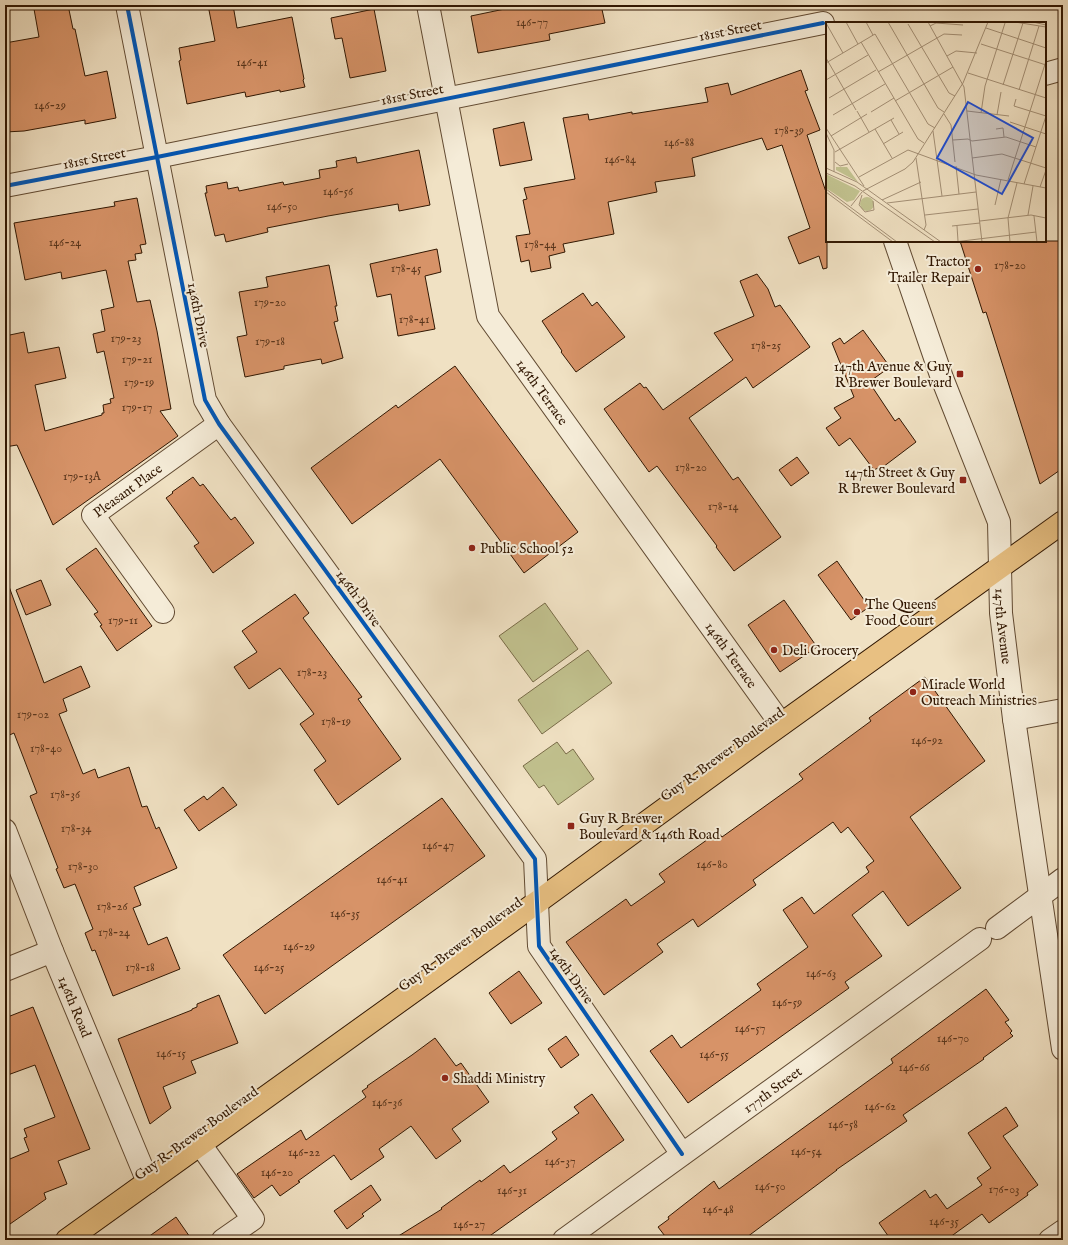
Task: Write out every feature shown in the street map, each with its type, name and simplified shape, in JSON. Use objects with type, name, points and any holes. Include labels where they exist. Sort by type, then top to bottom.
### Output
[{"type":"main road","name":"Guy R. Brewer Boulevard","points":[[67,1240],[1063,522]]},
{"type":"street","name":"146th Drive","points":[[127,5],[205,400],[219,424],[535,859],[539,946],[682,1154]]},
{"type":"street","name":"146th Terrace","points":[[428,5],[488,316],[781,724]]},
{"type":"street","name":"181st Street","points":[[5,186],[447,99],[822,21]]},
{"type":"street","points":[[1046,74],[1063,68]]},
{"type":"street","name":"147th Avenue","points":[[896,242],[942,378],[999,522],[1001,613],[1014,719],[1063,1049]]},
{"type":"street","name":"Pleasant Place","points":[[163,612],[93,515],[219,424]]},
{"type":"street","points":[[1014,719],[1063,710]]},
{"type":"street","name":"146th Road","points":[[5,830],[52,951],[148,1182]]},
{"type":"street","name":"177th Street","points":[[564,1240],[1063,879]]},
{"type":"street","points":[[5,970],[52,951]]},
{"type":"street","points":[[200,1144],[253,1219],[223,1240]]},
{"type":"street","points":[[1050,1240],[1063,1231]]},
{"type":"green space","points":[[545,603],[578,649],[533,682],[499,636]]},
{"type":"green space","points":[[588,650],[612,683],[542,734],[518,700]]},
{"type":"green space","points":[[557,742],[566,754],[573,749],[594,779],[558,805],[544,785],[539,788],[523,766]]},
{"type":"building","points":[[53,5],[68,5],[73,29],[75,29],[85,76],[107,71],[116,118],[85,124],[85,120],[24,131],[5,132],[5,43],[39,37],[34,9]]},
{"type":"building","points":[[208,5],[233,5],[237,28],[292,17],[305,87],[280,92],[280,90],[246,97],[245,92],[187,104],[179,61],[181,60],[179,48],[215,41]]},
{"type":"building","points":[[524,5],[601,5],[605,23],[549,34],[550,40],[478,53],[471,16]]},
{"type":"building","points":[[374,9],[386,71],[350,78],[342,38],[335,39],[331,18]]},
{"type":"building","points":[[801,70],[808,90],[805,91],[820,130],[807,135],[826,192],[827,268],[823,269],[819,256],[799,264],[788,237],[810,228],[782,145],[767,150],[762,138],[692,158],[695,176],[655,182],[657,192],[608,202],[614,234],[563,244],[565,252],[549,256],[551,268],[531,272],[529,260],[521,262],[516,236],[530,234],[523,200],[527,199],[524,188],[575,179],[563,118],[588,114],[589,120],[632,112],[632,114],[708,102],[705,88],[728,83],[731,95]]},
{"type":"building","points":[[524,122],[532,160],[500,166],[493,129]]},
{"type":"building","points":[[419,150],[430,205],[399,211],[398,204],[328,216],[267,228],[268,232],[226,242],[224,234],[215,236],[205,193],[207,193],[206,186],[227,182],[228,189],[238,187],[239,191],[283,182],[284,185],[320,178],[319,170],[337,167],[336,161],[356,157],[357,163]]},
{"type":"building","points":[[137,198],[146,244],[140,245],[142,253],[135,254],[136,260],[128,261],[137,302],[150,300],[157,331],[171,409],[160,411],[178,436],[53,525],[17,445],[5,447],[5,336],[24,332],[28,353],[59,347],[66,378],[35,385],[45,431],[102,415],[102,413],[104,413],[103,405],[111,403],[110,399],[114,398],[104,351],[97,353],[93,334],[105,331],[101,310],[114,307],[106,270],[62,279],[61,272],[25,280],[14,223],[115,206],[114,202]]},
{"type":"building","points":[[1063,241],[1063,468],[1040,484],[986,312],[983,313],[960,242]]},
{"type":"building","points":[[437,249],[441,272],[425,276],[435,329],[398,336],[391,294],[377,297],[370,264]]},
{"type":"building","points":[[329,265],[337,306],[335,306],[338,321],[334,322],[343,358],[322,364],[321,359],[284,366],[284,369],[245,377],[237,337],[247,335],[239,292],[268,287],[266,277]]},
{"type":"building","points":[[757,274],[768,289],[775,307],[780,305],[810,347],[753,388],[746,377],[689,418],[733,480],[738,477],[781,537],[734,571],[657,466],[649,472],[604,409],[640,383],[644,388],[646,387],[663,410],[733,360],[714,333],[754,316],[740,281]]},
{"type":"building","points":[[583,293],[592,306],[597,302],[625,337],[576,372],[561,352],[562,351],[542,321]]},
{"type":"building","points":[[863,330],[890,367],[869,382],[895,421],[899,418],[916,442],[879,470],[878,468],[874,470],[850,438],[839,446],[826,428],[841,418],[834,408],[854,397],[832,343],[840,338],[844,344]]},
{"type":"building","points":[[455,366],[578,532],[524,573],[440,459],[352,524],[311,468],[396,405],[398,408]]},
{"type":"building","points":[[797,457],[809,473],[791,486],[779,470]]},
{"type":"building","points":[[193,477],[200,486],[203,484],[231,520],[235,517],[254,543],[213,573],[194,546],[199,543],[166,498]]},
{"type":"building","points":[[96,548],[152,626],[117,651],[100,626],[102,625],[94,614],[98,612],[66,569]]},
{"type":"building","points":[[837,561],[869,607],[851,620],[818,575]]},
{"type":"building","points":[[41,580],[51,605],[26,615],[16,590]]},
{"type":"building","points":[[7,581],[44,683],[81,666],[90,687],[63,699],[67,711],[59,714],[83,774],[95,769],[98,778],[129,767],[142,807],[147,806],[156,829],[159,827],[177,868],[134,887],[141,905],[133,908],[148,945],[167,937],[180,969],[113,996],[95,950],[92,951],[85,933],[93,929],[75,884],[64,888],[56,869],[58,868],[30,796],[37,793],[14,733],[5,737],[5,582]]},
{"type":"building","points":[[295,594],[309,613],[303,618],[362,697],[358,699],[401,759],[338,805],[314,770],[326,761],[300,724],[314,714],[280,668],[249,689],[234,667],[257,652],[242,631]]},
{"type":"building","points":[[784,600],[817,647],[780,672],[748,625]]},
{"type":"building","points":[[925,677],[985,761],[910,817],[961,888],[908,926],[883,891],[852,915],[882,956],[845,982],[849,988],[688,1103],[650,1051],[672,1035],[681,1048],[761,990],[757,984],[808,947],[783,910],[802,897],[814,914],[869,872],[866,867],[874,861],[848,827],[841,833],[833,822],[753,880],[756,885],[698,927],[693,919],[657,944],[663,952],[604,995],[566,942],[626,899],[631,906],[665,882],[659,874],[718,832],[722,837],[803,779],[799,774],[871,721],[869,718]]},
{"type":"building","points":[[223,787],[237,805],[199,831],[184,810],[204,796],[207,800]]},
{"type":"building","points":[[442,798],[485,856],[265,1014],[223,955]]},
{"type":"building","points":[[519,971],[542,1003],[511,1024],[489,993]]},
{"type":"building","points":[[986,989],[1009,1020],[1005,1022],[1012,1031],[1010,1033],[1013,1036],[983,1058],[984,1059],[903,1115],[907,1121],[836,1170],[743,1240],[668,1240],[658,1227],[669,1219],[668,1217],[714,1181],[719,1189],[893,1063],[891,1059]]},
{"type":"building","points":[[219,995],[238,1043],[191,1061],[196,1073],[163,1087],[171,1108],[150,1124],[118,1039],[192,1010],[197,1007],[197,1004]]},
{"type":"building","points":[[33,1007],[90,1149],[58,1161],[67,1184],[44,1193],[46,1199],[10,1224],[5,1211],[5,1161],[29,1151],[24,1138],[27,1137],[24,1129],[55,1117],[35,1065],[5,1076],[5,1018]]},
{"type":"building","points":[[566,1036],[579,1055],[561,1068],[548,1049]]},
{"type":"building","points":[[435,1038],[456,1066],[461,1063],[489,1102],[452,1129],[461,1141],[436,1159],[411,1126],[379,1149],[384,1157],[351,1180],[334,1155],[280,1196],[272,1185],[254,1198],[237,1174],[301,1130],[306,1140],[366,1097],[362,1091],[368,1087],[367,1086]]},
{"type":"building","points":[[592,1094],[624,1140],[484,1240],[392,1240],[442,1209],[441,1208],[480,1180],[481,1182],[504,1165],[510,1173],[541,1151],[557,1139],[552,1132],[579,1113],[574,1107]]},
{"type":"building","points":[[1006,1107],[1018,1126],[1003,1136],[1038,1185],[1027,1193],[1028,1195],[989,1223],[982,1214],[946,1240],[891,1240],[879,1223],[925,1190],[930,1198],[936,1194],[947,1209],[982,1185],[977,1178],[991,1168],[968,1133]]},
{"type":"building","points":[[371,1185],[381,1200],[362,1214],[364,1216],[347,1229],[334,1211]]},
{"type":"building","points":[[176,1217],[192,1240],[144,1240]]},
{"type":"cycle path","points":[[127,5],[205,400],[219,424],[535,859],[539,946],[682,1154]]},
{"type":"cycle path","points":[[5,186],[157,157],[823,23]]},
{"type":"place","name":"Tractor Trailer Repair","points":[[978,269]]},
{"type":"place","name":"147th Avenue & Guy R Brewer Boulevard","points":[[960,374]]},
{"type":"place","name":"147th Street & Guy R Brewer Boulevard","points":[[963,480]]},
{"type":"place","name":"Public School 52","points":[[472,548]]},
{"type":"place","name":"The Queens Food Court","points":[[857,612]]},
{"type":"place","name":"Deli Grocery","points":[[774,650]]},
{"type":"place","name":"Miracle World Outreach Ministries","points":[[913,692]]},
{"type":"place","name":"Guy R Brewer Boulevard & 146th Road","points":[[571,826]]},
{"type":"place","name":"Shaddi Ministry","points":[[445,1078]]}]
